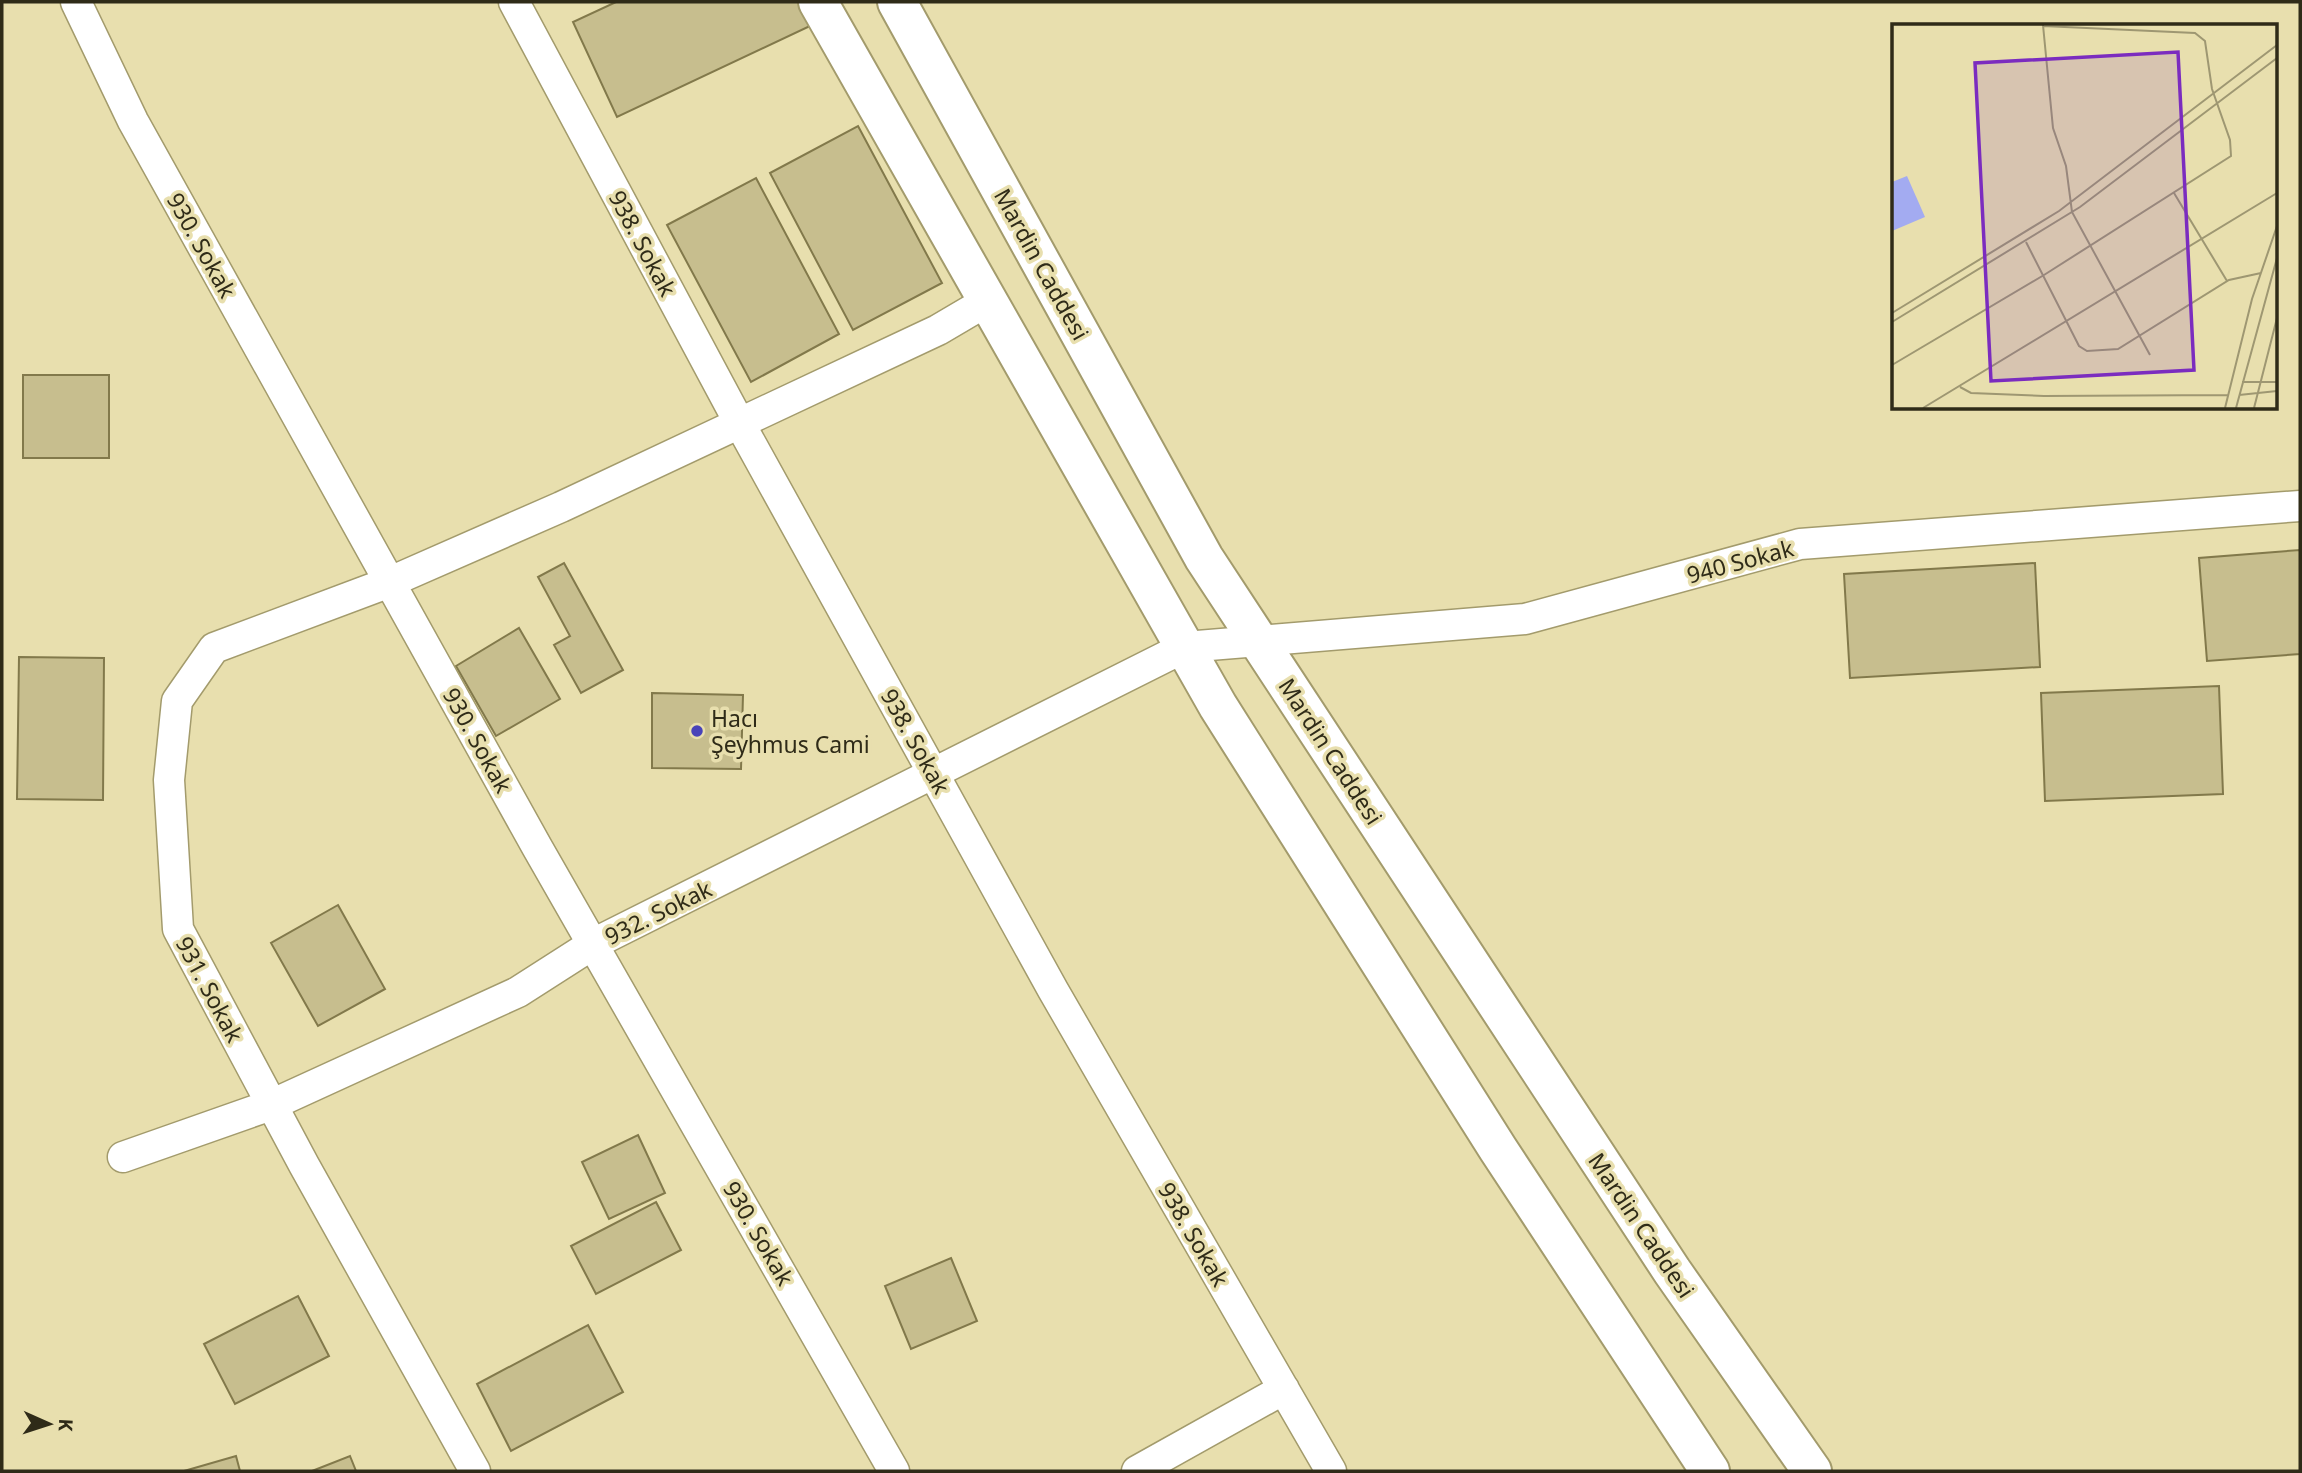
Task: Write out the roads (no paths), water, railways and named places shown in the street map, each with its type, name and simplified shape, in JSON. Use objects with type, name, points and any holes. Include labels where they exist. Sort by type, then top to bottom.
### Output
[{"type":"main road","points":[[818,2],[1218,706],[1498,1149],[1710,1471]]},
{"type":"main road","name":"Mardin Caddesi","points":[[897,2],[1204,558],[1672,1271],[1812,1471]]},
{"type":"street","name":"930. Sokak","points":[[76,2],[133,121],[593,944],[894,1471]]},
{"type":"street","name":"938. Sokak","points":[[514,2],[740,424],[934,775],[1054,990],[1331,1471]]},
{"type":"street","name":"931. Sokak","points":[[475,1471],[271,1105],[178,929],[169,780],[177,701],[214,648],[390,582],[561,507],[938,330],[989,300]]},
{"type":"street","name":"940 Sokak","points":[[1185,648],[1525,619],[1800,544],[2300,506]]},
{"type":"street","name":"932. Sokak","points":[[123,1157],[271,1105],[518,992],[593,944],[1185,648]]},
{"type":"street","points":[[1137,1471],[1284,1390]]},
{"type":"place","name":"Hacı Şeyhmus Cami","points":[[697,731]]}]
